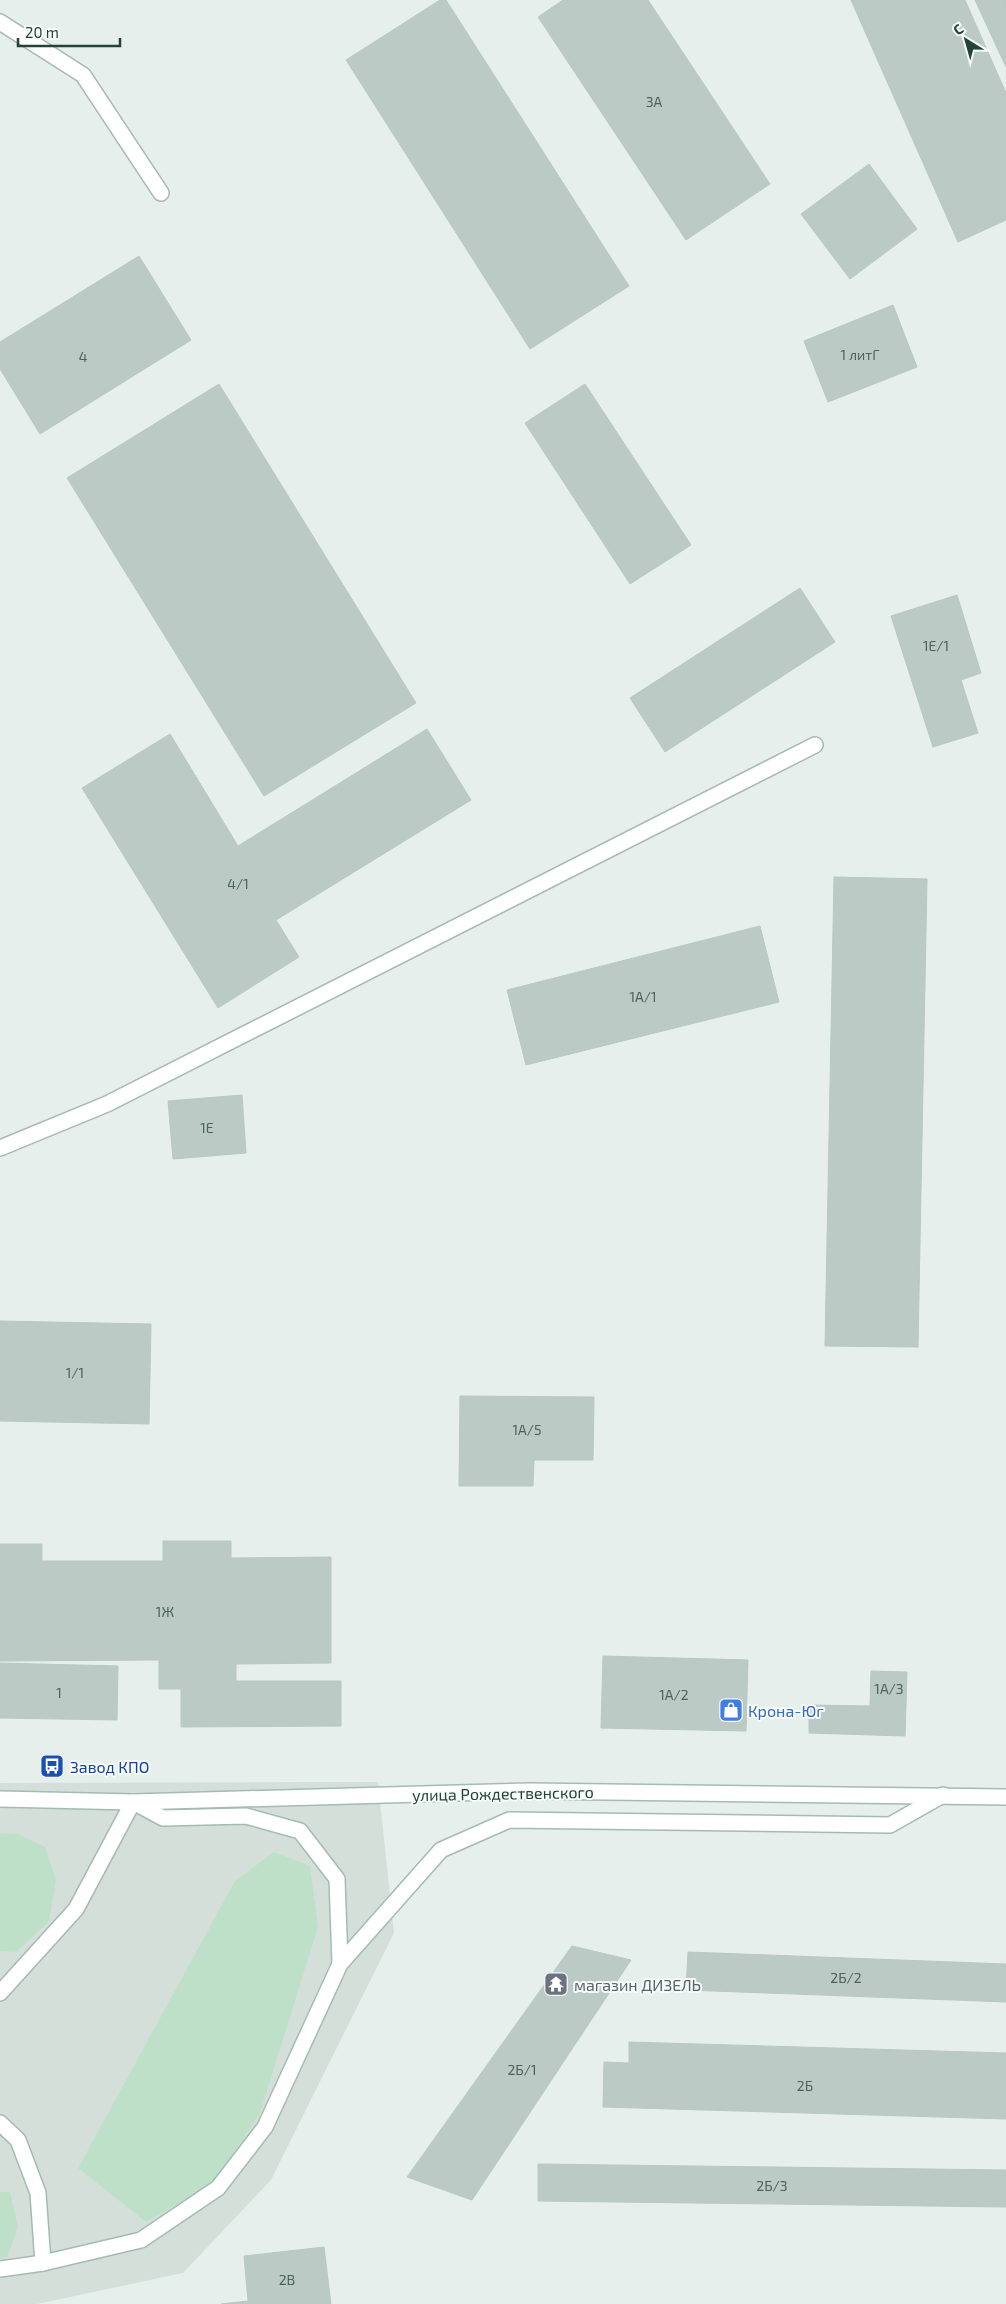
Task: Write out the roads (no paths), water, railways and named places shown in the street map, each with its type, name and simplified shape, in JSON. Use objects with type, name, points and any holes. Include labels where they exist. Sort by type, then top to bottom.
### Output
[{"type":"main road","points":[[0,22],[83,75],[161,193]]},
{"type":"main road","points":[[0,1148],[107,1104],[815,745]]},
{"type":"main road","name":"улица Рождественского","points":[[0,1799],[133,1802],[529,1791],[1006,1797]]},
{"type":"main road","points":[[0,2269],[43,2263],[141,2240],[218,2188],[266,2126],[340,1964],[441,1850],[509,1820],[890,1825],[943,1795]]},
{"type":"main road","points":[[0,1993],[76,1909],[133,1802],[164,1818],[246,1816],[300,1831],[337,1879],[340,1964]]},
{"type":"main road","points":[[0,2123],[18,2140],[38,2193],[43,2263]]},
{"type":"place","name":"Крона-Юг","points":[[731,1710]]},
{"type":"place","name":"Завод КПО","points":[[52,1766]]},
{"type":"place","name":"магазин ДИЗЕЛЬ","points":[[556,1984]]}]
